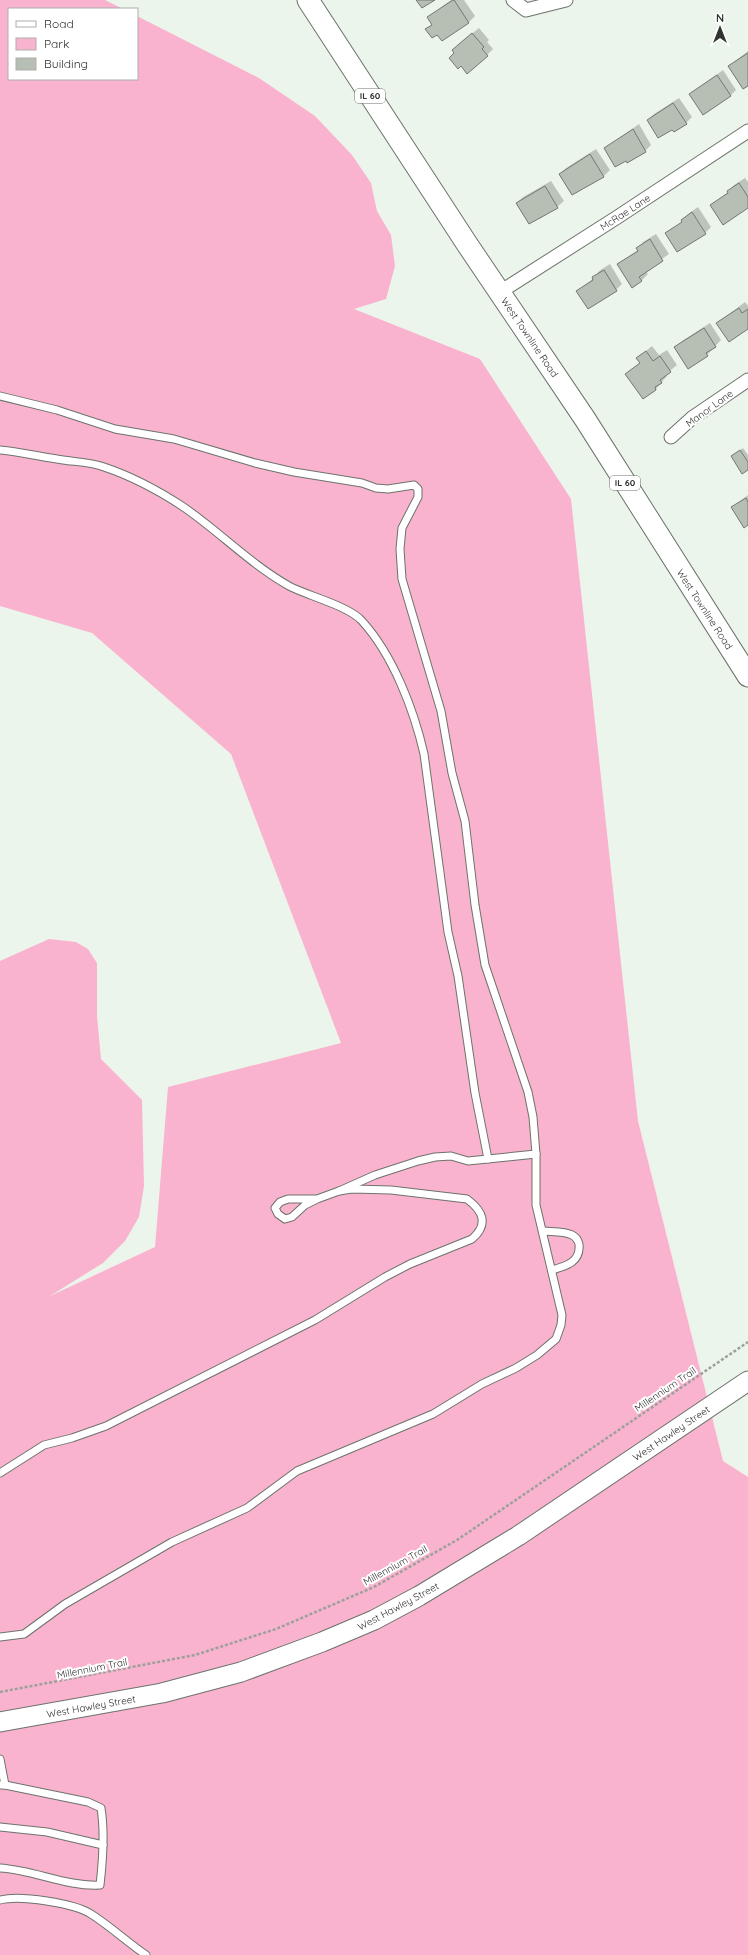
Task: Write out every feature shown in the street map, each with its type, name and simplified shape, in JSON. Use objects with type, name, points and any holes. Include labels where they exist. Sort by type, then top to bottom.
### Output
[{"type":"main road","name":"West Townline Road","points":[[308,0],[585,419],[748,676]]},
{"type":"street","points":[[513,0],[526,10],[566,0]]},
{"type":"street","name":"McRae Lane","points":[[500,292],[748,131]]},
{"type":"street","name":"Manor Lane","points":[[671,437],[692,418],[746,385]]},
{"type":"street","name":"West Hawley Street","points":[[0,1722],[162,1693],[241,1672],[322,1642],[374,1620],[419,1596],[518,1536],[748,1381]]},
{"type":"lane","points":[[0,396],[57,410],[115,429],[174,439],[254,463],[294,472],[362,483],[376,488],[388,489],[407,485],[414,486],[418,489],[418,497],[402,528],[400,549],[402,579],[441,711],[452,773],[466,820],[475,906],[485,965],[528,1092],[534,1117],[536,1205],[562,1315],[561,1326],[556,1339],[537,1355],[516,1368],[482,1384],[433,1414],[297,1471],[247,1508],[172,1542],[65,1604],[24,1634],[0,1637]]},
{"type":"lane","points":[[0,450],[87,462],[127,476],[182,507],[256,564],[290,586],[361,619],[375,635],[406,697],[418,731],[424,754],[448,932],[458,976],[475,1092],[488,1159]]},
{"type":"lane","points":[[317,1199],[288,1199],[280,1202],[275,1208],[278,1214],[285,1219],[292,1217],[305,1205],[317,1199],[418,1160],[451,1156],[468,1160],[488,1159],[536,1154]]},
{"type":"lane","points":[[0,1472],[44,1444],[72,1438],[106,1426],[153,1403],[315,1320],[385,1277],[410,1264],[472,1239],[479,1232],[482,1222],[481,1213],[475,1205],[467,1199],[391,1190],[352,1189],[339,1191]]},
{"type":"lane","points":[[543,1232],[571,1234],[577,1239],[579,1244],[579,1253],[577,1258],[568,1266],[552,1270]]},
{"type":"lane","points":[[0,1759],[2,1785],[88,1802],[101,1808],[103,1821],[100,1885],[88,1886],[14,1869],[0,1868]]},
{"type":"lane","points":[[0,1827],[47,1832],[103,1845]]},
{"type":"lane","points":[[0,1900],[29,1898],[64,1905],[90,1913],[146,1955]]},
{"type":"path","name":"Millennium Trail","points":[[0,1692],[196,1655],[276,1629],[374,1587],[457,1540],[748,1342]]},
{"type":"green space","points":[[0,0],[105,0],[121,8],[8,8],[8,80],[138,80],[138,17],[259,78],[315,116],[352,155],[371,183],[377,211],[391,235],[395,266],[386,299],[354,309],[480,359],[571,499],[638,1121],[723,1461],[748,1477],[748,1955],[0,1955],[0,961],[49,939],[76,942],[88,949],[97,963],[97,1016],[101,1059],[142,1100],[144,1186],[139,1217],[125,1241],[103,1263],[50,1296],[155,1247],[168,1087],[341,1043],[231,754],[92,633],[0,606]]},
{"type":"building","points":[[416,0],[435,0],[422,8]]},
{"type":"building","points":[[453,0],[469,23],[442,41],[437,35],[432,38],[425,29],[432,25],[427,17]]},
{"type":"building","points":[[472,33],[484,47],[482,49],[488,56],[467,74],[461,66],[458,69],[449,58],[454,53],[452,50]]},
{"type":"building","points":[[748,53],[748,86],[743,89],[728,66]]},
{"type":"building","points":[[717,75],[731,96],[703,115],[689,94]]},
{"type":"building","points":[[673,103],[687,124],[674,132],[672,130],[658,138],[647,120]]},
{"type":"building","points":[[633,129],[646,152],[627,163],[626,161],[615,167],[604,148]]},
{"type":"building","points":[[590,154],[604,177],[572,195],[559,174]]},
{"type":"building","points":[[739,183],[748,197],[748,208],[723,225],[710,205],[728,193],[727,191]]},
{"type":"building","points":[[545,186],[558,208],[529,224],[516,203]]},
{"type":"building","points":[[692,212],[706,234],[677,252],[665,233],[682,222],[681,220]]},
{"type":"building","points":[[650,239],[663,261],[639,277],[642,281],[632,288],[617,264],[638,251],[636,248]]},
{"type":"building","points":[[604,270],[617,291],[588,309],[576,291],[593,280],[592,277]]},
{"type":"building","points":[[739,308],[742,313],[748,309],[748,329],[729,342],[716,323]]},
{"type":"building","points":[[704,328],[716,347],[706,353],[708,356],[688,369],[674,347]]},
{"type":"building","points":[[646,351],[653,361],[660,356],[671,372],[660,380],[662,383],[655,387],[656,390],[643,399],[625,374],[640,363],[636,358]]},
{"type":"building","points":[[740,450],[748,462],[748,470],[742,474],[731,456]]},
{"type":"building","points":[[746,498],[748,502],[748,525],[744,528],[731,507]]}]
